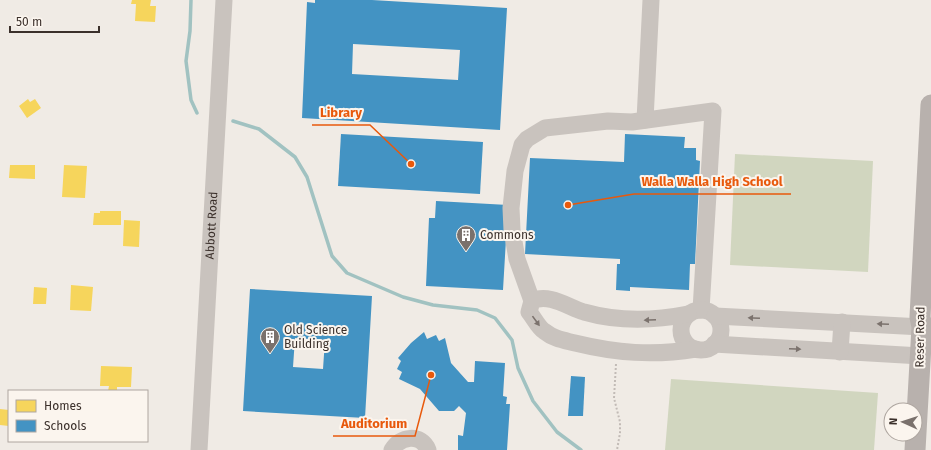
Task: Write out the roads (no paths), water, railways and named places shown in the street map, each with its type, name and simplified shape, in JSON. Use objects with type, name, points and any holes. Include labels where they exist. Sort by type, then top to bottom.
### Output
[{"type":"main road","name":"Reser Road","points":[[915,450],[921,356],[922,326],[920,317],[931,105]]},
{"type":"street","name":"Abbott Road","points":[[199,450],[224,0]]},
{"type":"street","points":[[644,120],[651,0]]},
{"type":"street","points":[[696,349],[686,343],[681,332],[683,321],[701,313],[719,321],[721,332],[719,338],[707,349],[654,354],[616,352],[556,339],[542,330],[529,312],[532,301],[517,259],[512,230],[511,208],[515,171],[522,145],[532,135],[545,128],[608,121],[632,122],[713,111],[701,313]]},
{"type":"street","points":[[532,301],[538,298],[545,298],[583,312],[621,319],[652,320],[701,313],[922,326]]},
{"type":"street","points":[[840,352],[842,322]]},
{"type":"street","points":[[714,344],[921,356]]},
{"type":"street","points":[[392,450],[399,441],[411,438],[422,442],[428,450]]},
{"type":"waterway","points":[[191,0],[190,31],[186,61],[191,100],[197,113]]},
{"type":"waterway","points":[[233,121],[259,129],[295,157],[307,177],[332,256],[347,273],[403,297],[433,305],[477,310],[495,318],[512,340],[518,368],[533,401],[557,432],[581,450]]},
{"type":"place","name":"Library","points":[[411,164]]},
{"type":"place","name":"Walla Walla High School","points":[[568,205]]},
{"type":"place","name":"Commons","points":[[466,252]]},
{"type":"place","name":"Old Science Building","points":[[270,354]]},
{"type":"place","name":"Auditorium","points":[[431,375]]}]
